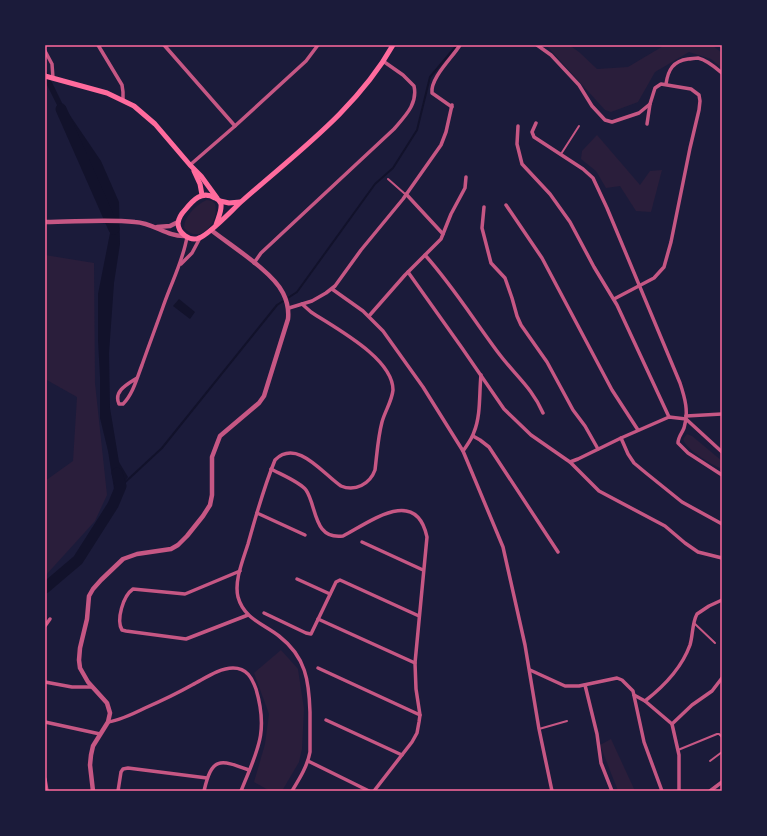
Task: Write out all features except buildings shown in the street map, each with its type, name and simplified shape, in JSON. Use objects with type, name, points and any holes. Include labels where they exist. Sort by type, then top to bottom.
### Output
[{"type":"main road","points":[[241,202],[229,203],[218,200],[210,195],[202,195],[194,199],[180,216],[178,222],[179,227],[186,236],[193,239],[200,238],[211,230],[301,150],[341,112],[384,61],[393,45]]},
{"type":"main road","points":[[45,76],[92,88],[123,100],[134,106],[155,124],[191,167],[205,181],[218,200],[220,210],[216,225]]},
{"type":"main road","points":[[191,167],[200,184],[202,195]]},
{"type":"street","points":[[98,45],[122,86],[123,100]]},
{"type":"street","points":[[164,45],[235,126]]},
{"type":"street","points":[[191,167],[306,61],[318,45]]},
{"type":"street","points":[[288,307],[302,304],[332,289],[406,194],[441,145],[446,132],[452,106],[432,92],[432,84],[460,45]]},
{"type":"street","points":[[537,45],[551,55],[579,84],[592,106],[605,120],[612,122],[639,113],[650,104]]},
{"type":"street","points":[[45,51],[52,64],[52,78]]},
{"type":"street","points":[[666,84],[667,76],[672,66],[680,60],[698,58],[712,65],[722,73]]},
{"type":"street","points":[[254,263],[261,253],[374,148],[409,111],[414,100],[414,86],[403,75],[384,61]]},
{"type":"street","points":[[614,299],[658,275],[666,262],[700,104],[699,95],[694,91],[661,84],[655,88],[646,124]]},
{"type":"street","points":[[536,123],[532,129],[532,135],[588,172],[593,178],[680,383],[686,403],[686,417],[684,429],[678,439],[679,444],[700,462],[722,475]]},
{"type":"street","points":[[518,126],[517,144],[522,164],[550,194],[570,222],[594,268],[614,299],[669,417]]},
{"type":"street","points":[[369,316],[408,272],[441,239],[451,214],[465,188],[466,177]]},
{"type":"street","points":[[406,194],[444,234]]},
{"type":"street","points":[[506,205],[539,252],[612,390],[638,430]]},
{"type":"street","points":[[484,207],[482,228],[491,263],[505,278],[516,316],[521,325],[547,362],[572,410],[585,426],[598,449]]},
{"type":"street","points":[[45,222],[135,222],[157,228],[174,236],[186,236],[180,265],[165,300],[137,378],[127,400],[123,404],[119,404],[117,400],[118,393],[137,378]]},
{"type":"street","points":[[157,228],[170,226],[178,222]]},
{"type":"street","points":[[93,791],[90,765],[91,755],[93,746],[108,722],[110,713],[107,703],[103,697],[83,676],[80,668],[79,660],[89,596],[101,580],[126,558],[137,554],[171,549],[178,545],[203,516],[210,505],[212,495],[212,457],[216,445],[220,436],[259,403],[264,396],[284,338],[288,319],[288,307],[283,292],[274,281],[254,263],[211,230]]},
{"type":"street","points":[[180,265],[192,254],[200,238]]},
{"type":"street","points":[[425,255],[446,278],[506,364],[536,398],[543,413]]},
{"type":"street","points":[[408,272],[504,410],[520,426],[548,448],[570,462],[599,491],[666,526],[685,543],[698,552],[722,558]]},
{"type":"street","points":[[332,289],[369,316],[383,332],[414,375],[463,451],[503,547],[525,645],[539,729],[552,791]]},
{"type":"street","points":[[292,791],[308,761],[310,738],[309,689],[307,676],[297,654],[288,644],[272,631],[255,622],[248,615],[238,598],[237,589],[240,571],[256,513],[275,460],[279,456],[290,452],[298,454],[312,462],[341,486],[346,488],[355,488],[364,484],[373,475],[375,470],[382,421],[392,397],[392,382],[379,360],[371,352],[311,312],[302,304]]},
{"type":"street","points":[[463,451],[473,436],[478,420],[481,376]]},
{"type":"street","points":[[570,462],[669,417],[722,414]]},
{"type":"street","points":[[686,417],[722,452]]},
{"type":"street","points":[[473,436],[489,447],[558,552]]},
{"type":"street","points":[[621,438],[634,463],[651,478],[682,502],[722,524]]},
{"type":"street","points":[[271,469],[299,484],[306,491],[318,522],[325,532],[330,535],[336,537],[342,536],[390,511],[400,510],[408,511],[415,515],[425,528],[427,537],[415,663],[416,689],[420,715],[417,733],[374,791]]},
{"type":"street","points":[[256,513],[305,535]]},
{"type":"street","points":[[362,542],[423,570]]},
{"type":"street","points":[[240,571],[185,594],[133,589],[128,594],[124,603],[120,625],[122,630],[126,631],[186,639],[248,615]]},
{"type":"street","points":[[297,578],[330,594]]},
{"type":"street","points":[[264,613],[310,634],[312,633],[336,582],[340,580],[419,616]]},
{"type":"street","points":[[644,701],[667,681],[686,654],[692,636],[696,616],[699,612],[722,600]]},
{"type":"street","points":[[45,626],[50,619]]},
{"type":"street","points":[[318,620],[415,663]]},
{"type":"street","points":[[108,722],[128,716],[180,692],[219,671],[235,668],[241,669],[252,677],[258,697],[262,721],[259,745],[241,791]]},
{"type":"street","points":[[318,668],[420,715]]},
{"type":"street","points":[[530,670],[562,685],[579,686],[611,678],[617,678],[628,685],[633,690],[644,742],[662,791]]},
{"type":"street","points":[[672,724],[692,705],[712,691],[722,678]]},
{"type":"street","points":[[45,682],[72,687],[92,687]]},
{"type":"street","points":[[585,685],[597,734],[601,763],[612,791]]},
{"type":"street","points":[[634,695],[644,701],[672,724],[678,750],[680,773],[679,791]]},
{"type":"street","points":[[326,720],[402,755]]},
{"type":"street","points":[[45,722],[100,734]]},
{"type":"street","points":[[308,761],[369,791]]},
{"type":"street","points":[[204,791],[209,771],[213,766],[219,763],[232,763],[249,770]]},
{"type":"street","points":[[118,791],[121,772],[123,769],[128,768],[207,778]]},
{"type":"street","points":[[45,779],[47,791]]},
{"type":"street","points":[[710,791],[722,782]]},
{"type":"lane","points":[[561,154],[579,126]]},
{"type":"lane","points":[[388,179],[406,194]]},
{"type":"lane","points":[[694,623],[715,642]]},
{"type":"lane","points":[[539,729],[567,721]]},
{"type":"lane","points":[[678,750],[717,734],[722,737]]},
{"type":"lane","points":[[710,761],[722,752]]},
{"type":"shaded area","points":[[546,45],[569,45],[597,69],[628,67],[665,45],[712,45],[722,53],[722,68],[711,59],[689,52],[655,72],[638,102],[611,112],[605,110]]},
{"type":"shaded area","points":[[45,68],[63,105],[101,161],[119,202],[120,244],[114,283],[109,353],[110,408],[119,462],[128,477],[115,495],[108,451],[100,418],[98,340],[98,294],[111,228],[105,197],[83,150],[60,111],[45,81]]},
{"type":"shaded area","points":[[597,135],[640,185],[650,171],[662,170],[651,212],[636,211],[620,186],[606,188],[596,171],[581,159],[582,151]]},
{"type":"shaded area","points":[[207,200],[212,201],[215,204],[216,211],[212,224],[202,233],[190,233],[184,228],[186,219],[195,207]]},
{"type":"shaded area","points":[[45,255],[94,263],[95,383],[107,495],[95,521],[45,576],[45,481],[73,461],[77,397],[45,379]]},
{"type":"shaded area","points":[[179,299],[195,312],[190,319],[173,306]]},
{"type":"shaded area","points":[[687,434],[692,436],[722,461],[722,469],[694,452],[685,444],[683,439]]},
{"type":"shaded area","points":[[281,650],[298,669],[304,709],[302,749],[299,762],[282,791],[270,791],[254,782],[265,744],[269,714],[254,673]]},
{"type":"shaded area","points":[[611,739],[635,791],[618,791],[600,745]]},
{"type":"waterway","points":[[121,486],[162,448],[277,305],[297,292],[375,184],[393,168],[417,130],[430,77],[457,45]]},
{"type":"waterway","points":[[61,109],[114,229]]},
{"type":"waterway","points":[[45,588],[78,560],[113,505],[121,486],[117,473]]}]
